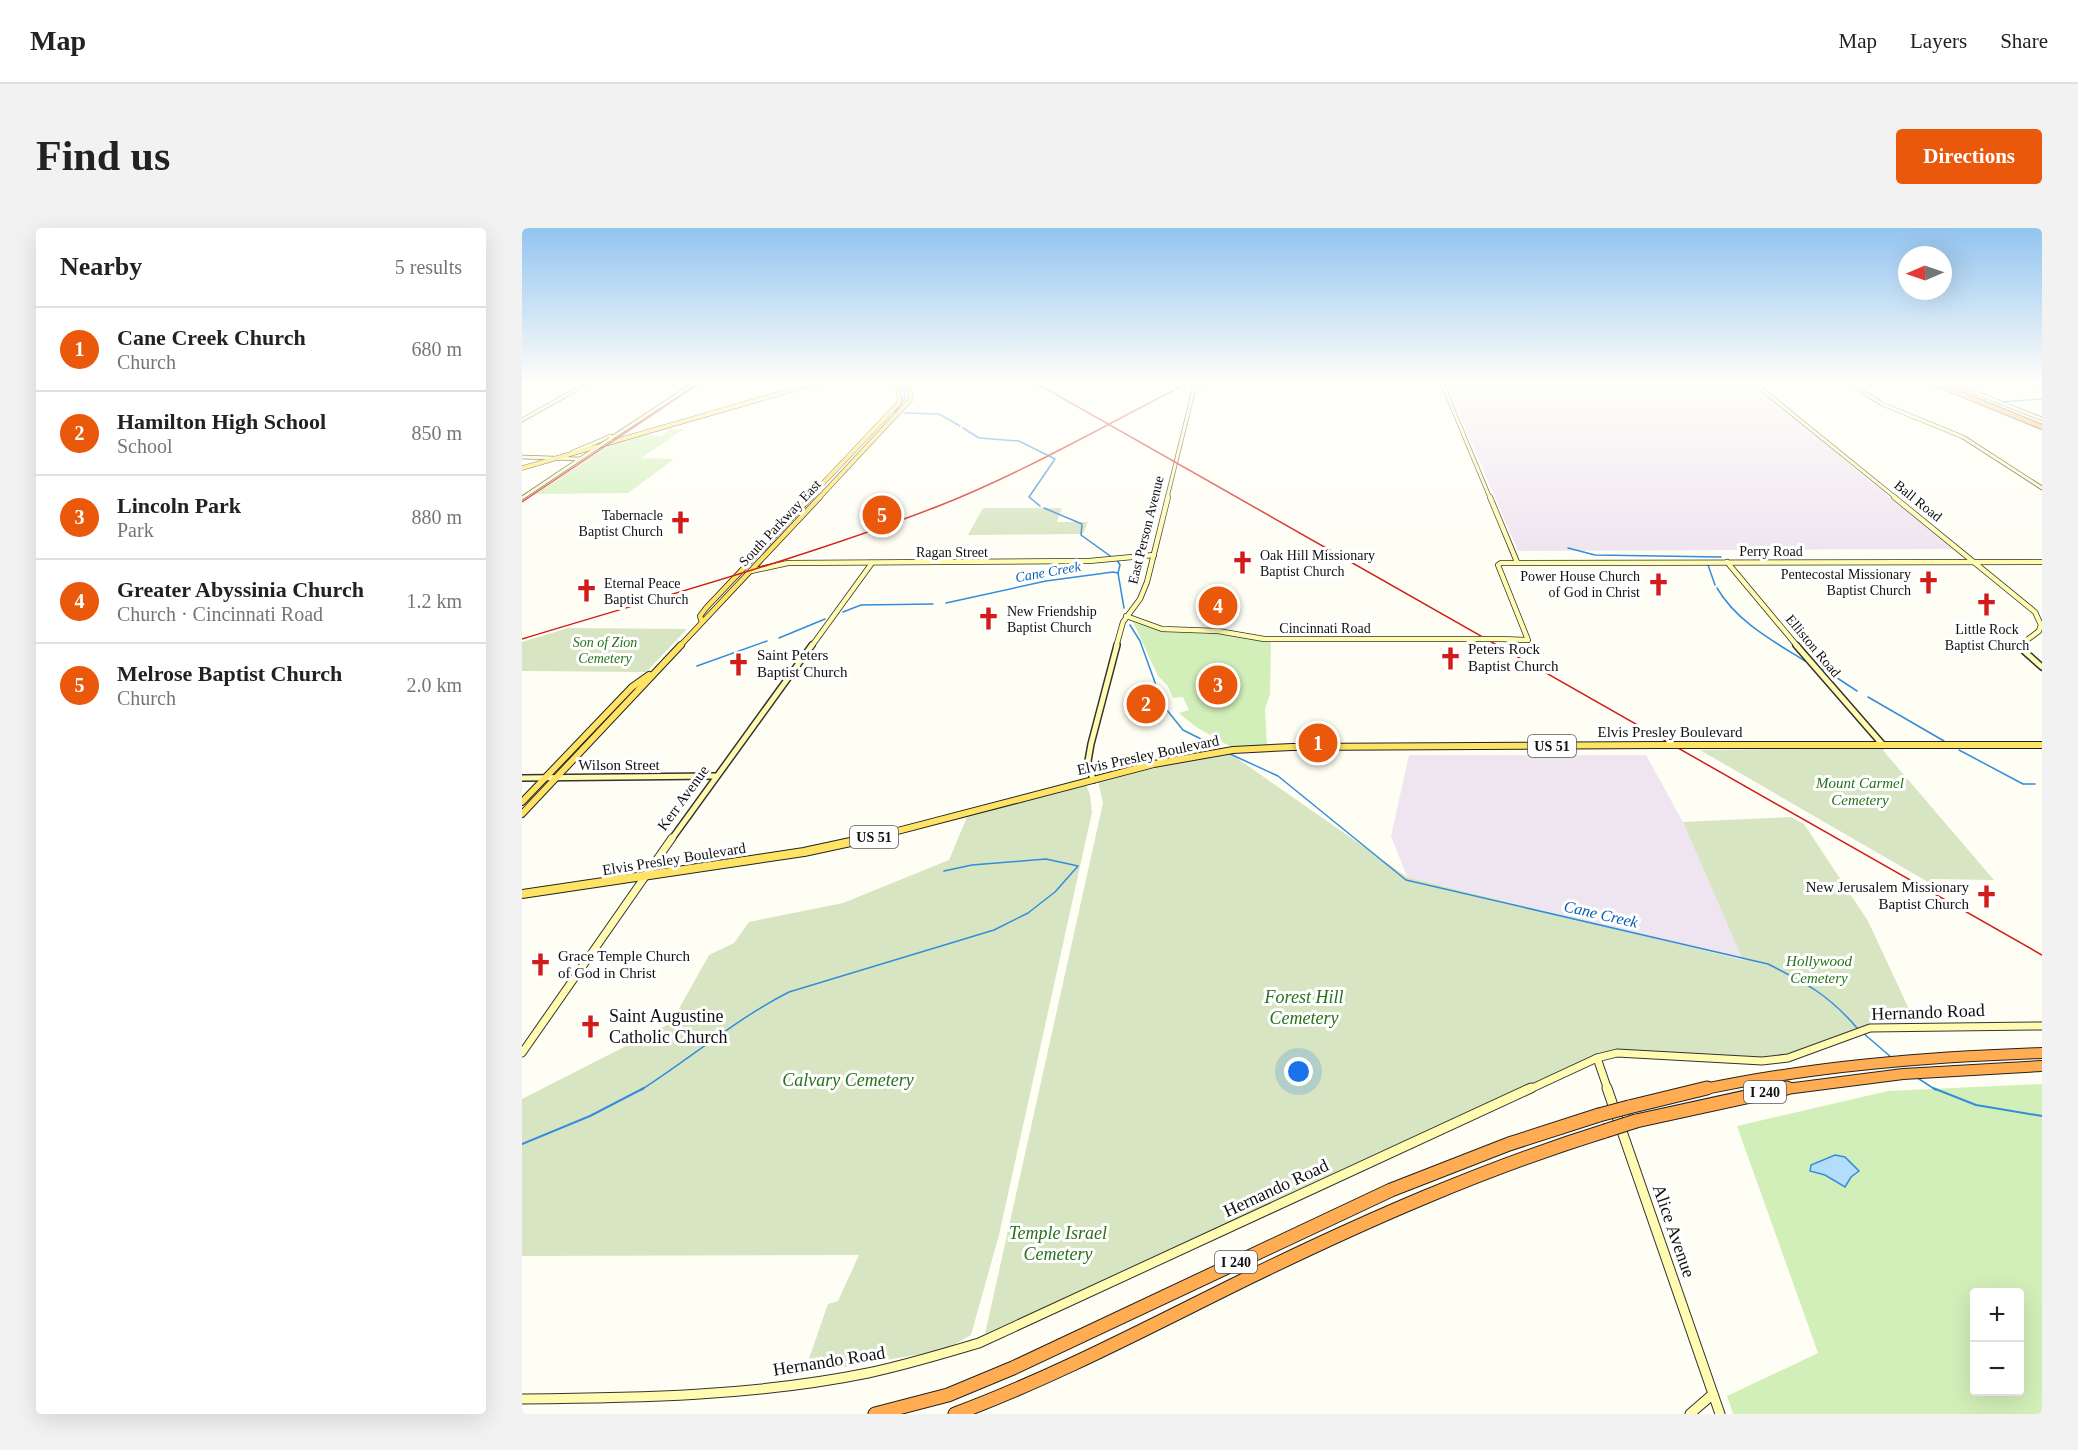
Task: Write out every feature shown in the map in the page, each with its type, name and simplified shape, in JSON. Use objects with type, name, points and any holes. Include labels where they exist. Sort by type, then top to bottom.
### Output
[{"type":"highway","name":"I 240","points":[[875,1414],[948,1395],[1013,1368],[1415,1180],[1518,1140],[1629,1107],[1737,1083],[1912,1059],[2042,1053]]},
{"type":"highway","name":"I 240","points":[[955,1414],[1060,1369],[1405,1202],[1514,1160],[1636,1121],[1756,1094],[1897,1074],[2042,1066]]},
{"type":"main road","points":[[522,468],[556,458],[569,457],[577,451],[621,438]]},
{"type":"main road","name":"South Parkway East","points":[[702,622],[700,616],[706,608],[866,438]]},
{"type":"main road","name":"South Parkway East","points":[[522,814],[876,438]]},
{"type":"main road","name":"South Parkway East","points":[[522,802],[634,686],[664,663]]},
{"type":"main road","name":"Elvis Presley Boulevard","points":[[522,894],[804,852],[866,839],[1154,764],[1233,750],[1292,747],[1658,745],[2042,746]]},
{"type":"street","points":[[569,457],[607,438]]},
{"type":"street","points":[[522,498],[611,438]]},
{"type":"street","name":"East Person Avenue","points":[[1093,780],[1088,761],[1091,744],[1123,622],[1144,591],[1181,438]]},
{"type":"street","points":[[1465,438],[1517,562]]},
{"type":"street","name":"Ball Road","points":[[1822,438],[2030,607],[2039,617],[2041,625],[2038,631],[2023,643],[2024,651],[2042,667]]},
{"type":"street","points":[[1965,438],[2042,488]]},
{"type":"street","points":[[569,457],[587,454]]},
{"type":"street","points":[[522,457],[556,458]]},
{"type":"street","points":[[569,457],[581,459]]},
{"type":"street","points":[[1514,554],[1523,559],[1546,562]]},
{"type":"street","name":"Ragan Street","points":[[751,571],[788,563],[1089,561],[1122,556],[1154,555]]},
{"type":"street","name":"Elliston Road","points":[[1727,562],[1846,705],[1883,745]]},
{"type":"street","name":"Perry Road","points":[[1528,640],[1498,565],[1501,563],[2042,562]]},
{"type":"street","name":"Kerr Avenue","points":[[522,1053],[716,776],[872,563]]},
{"type":"street","name":"Cincinnati Road","points":[[1126,616],[1162,629],[1218,631],[1264,639],[1528,640]]},
{"type":"street","name":"Wilson Street","points":[[522,778],[716,776]]},
{"type":"street","name":"Hernando Road","points":[[522,1399],[667,1398],[793,1385],[909,1364],[948,1354],[979,1343],[1597,1058],[1617,1053],[1762,1061],[1788,1058],[1870,1028],[2042,1026]]},
{"type":"street","name":"Alice Avenue","points":[[1597,1058],[1720,1414]]},
{"type":"street","points":[[1690,1414],[1713,1394]]},
{"type":"shaded area","points":[[1470,438],[1818,438],[1952,549],[1518,551]]},
{"type":"shaded area","points":[[1409,755],[1646,755],[1683,822],[1744,960],[1407,877],[1391,836]]},
{"type":"green space","points":[[628,438],[670,438],[641,458],[674,459],[628,493],[536,494],[615,442]]},
{"type":"green space","points":[[983,508],[1062,508],[1057,522],[1088,522],[1083,534],[968,535]]},
{"type":"green space","points":[[1133,622],[1163,632],[1219,634],[1271,642],[1270,694],[1265,709],[1267,745],[1231,747],[1196,727],[1179,713],[1189,710],[1183,697],[1173,698],[1168,686],[1158,676]]},
{"type":"green space","name":"Son of Zion Cemetery","points":[[568,628],[687,629],[646,672],[522,671],[522,642]]},
{"type":"green space","name":"Mount Carmel Cemetery","points":[[1881,748],[1994,880],[1931,879],[1928,882],[1700,750]]},
{"type":"green space","name":"Forest Hill Cemetery","points":[[1231,754],[1407,877],[1743,960],[1683,822],[1791,817],[1804,824],[1868,921],[1915,1022],[1872,1023],[1786,1056],[1751,1058],[1607,1052],[985,1334],[1103,803],[1098,781]]},
{"type":"green space","name":"Calvary Cemetery","points":[[1086,785],[1092,812],[999,1235],[971,1335],[945,1350],[811,1373],[806,1367],[828,1304],[838,1301],[859,1255],[522,1256],[522,1099],[671,1023],[709,955],[734,943],[749,922],[843,903],[949,860],[967,817]]},
{"type":"green space","points":[[2042,1084],[2042,1414],[1733,1414],[1727,1396],[1818,1353],[1737,1126],[1888,1091]]},
{"type":"water","points":[[1835,1155],[1845,1157],[1859,1171],[1851,1177],[1845,1187],[1825,1175],[1810,1171],[1811,1165]]},
{"type":"waterway","points":[[984,438],[1019,441],[1055,459],[1029,497],[1040,506]]},
{"type":"waterway","points":[[1044,508],[1082,524],[1081,535],[1113,558]]},
{"type":"waterway","points":[[1568,548],[1595,555],[1721,557]]},
{"type":"waterway","points":[[1117,560],[1120,565],[1118,573]]},
{"type":"waterway","points":[[1708,565],[1715,585]]},
{"type":"waterway","name":"Cane Creek","points":[[946,603],[1046,581],[1118,573]]},
{"type":"waterway","name":"Cane Creek","points":[[1118,573],[1124,608]]},
{"type":"waterway","points":[[1717,588],[1745,621],[1805,661]]},
{"type":"waterway","name":"Cane Creek","points":[[843,612],[861,605],[933,604]]},
{"type":"waterway","name":"Cane Creek","points":[[779,638],[825,619]]},
{"type":"waterway","name":"Cane Creek","points":[[1130,625],[1140,641],[1157,688]]},
{"type":"waterway","name":"Cane Creek","points":[[697,666],[767,641]]},
{"type":"waterway","points":[[1822,668],[1857,691]]},
{"type":"waterway","points":[[1868,697],[1944,741]]},
{"type":"waterway","name":"Cane Creek","points":[[1166,709],[1183,730],[1221,749]]},
{"type":"waterway","points":[[1959,750],[2023,784],[2035,784]]},
{"type":"waterway","name":"Cane Creek","points":[[1228,753],[1278,776],[1406,880],[1768,964],[1827,998],[1857,1028]]},
{"type":"waterway","points":[[641,1090],[732,1026],[789,992],[994,930],[1028,913],[1055,892],[1078,866],[1046,859],[972,865],[944,871]]},
{"type":"waterway","name":"Cane Creek","points":[[1863,1033],[1891,1057]]},
{"type":"waterway","name":"Cane Creek","points":[[1916,1077],[1936,1090]]},
{"type":"waterway","points":[[522,1144],[590,1116],[644,1088]]},
{"type":"waterway","name":"Cane Creek","points":[[1933,1088],[1976,1105],[2042,1116]]},
{"type":"railway","points":[[522,502],[617,438]]},
{"type":"railway","points":[[522,639],[782,561],[885,526],[968,494],[1081,438]]},
{"type":"railway","points":[[1133,438],[2042,955]]},
{"type":"place","name":"Melrose Baptist Church","points":[[882,515]]},
{"type":"place","name":"Tabernacle Baptist Church","points":[[681,523]]},
{"type":"place","name":"Oak Hill Missionary Baptist Church","points":[[1242,563]]},
{"type":"place","name":"Pentecostal Missionary Baptist Church","points":[[1929,582]]},
{"type":"place","name":"Power House Church of God in Christ","points":[[1658,584]]},
{"type":"place","name":"Eternal Peace Baptist Church","points":[[586,591]]},
{"type":"place","name":"Little Rock Baptist Church","points":[[1987,605]]},
{"type":"place","name":"Greater Abyssinia Church","points":[[1218,606]]},
{"type":"place","name":"New Friendship Baptist Church","points":[[989,619]]},
{"type":"place","name":"Peters Rock Baptist Church","points":[[1450,658]]},
{"type":"place","name":"Saint Peters Baptist Church","points":[[739,664]]},
{"type":"place","name":"Lincoln Park","points":[[1218,685]]},
{"type":"place","name":"Hamilton High School","points":[[1146,704]]},
{"type":"place","name":"Cane Creek Church","points":[[1318,743]]},
{"type":"place","name":"New Jerusalem Missionary Baptist Church","points":[[1987,896]]},
{"type":"place","name":"Grace Temple Church of God in Christ","points":[[540,965]]},
{"type":"place","name":"Saint Augustine Catholic Church","points":[[591,1026]]},
{"type":"park label","name":"Hollywood Cemetery","points":[[1819,970]]},
{"type":"park label","name":"Temple Israel Cemetery","points":[[1058,1243]]}]
